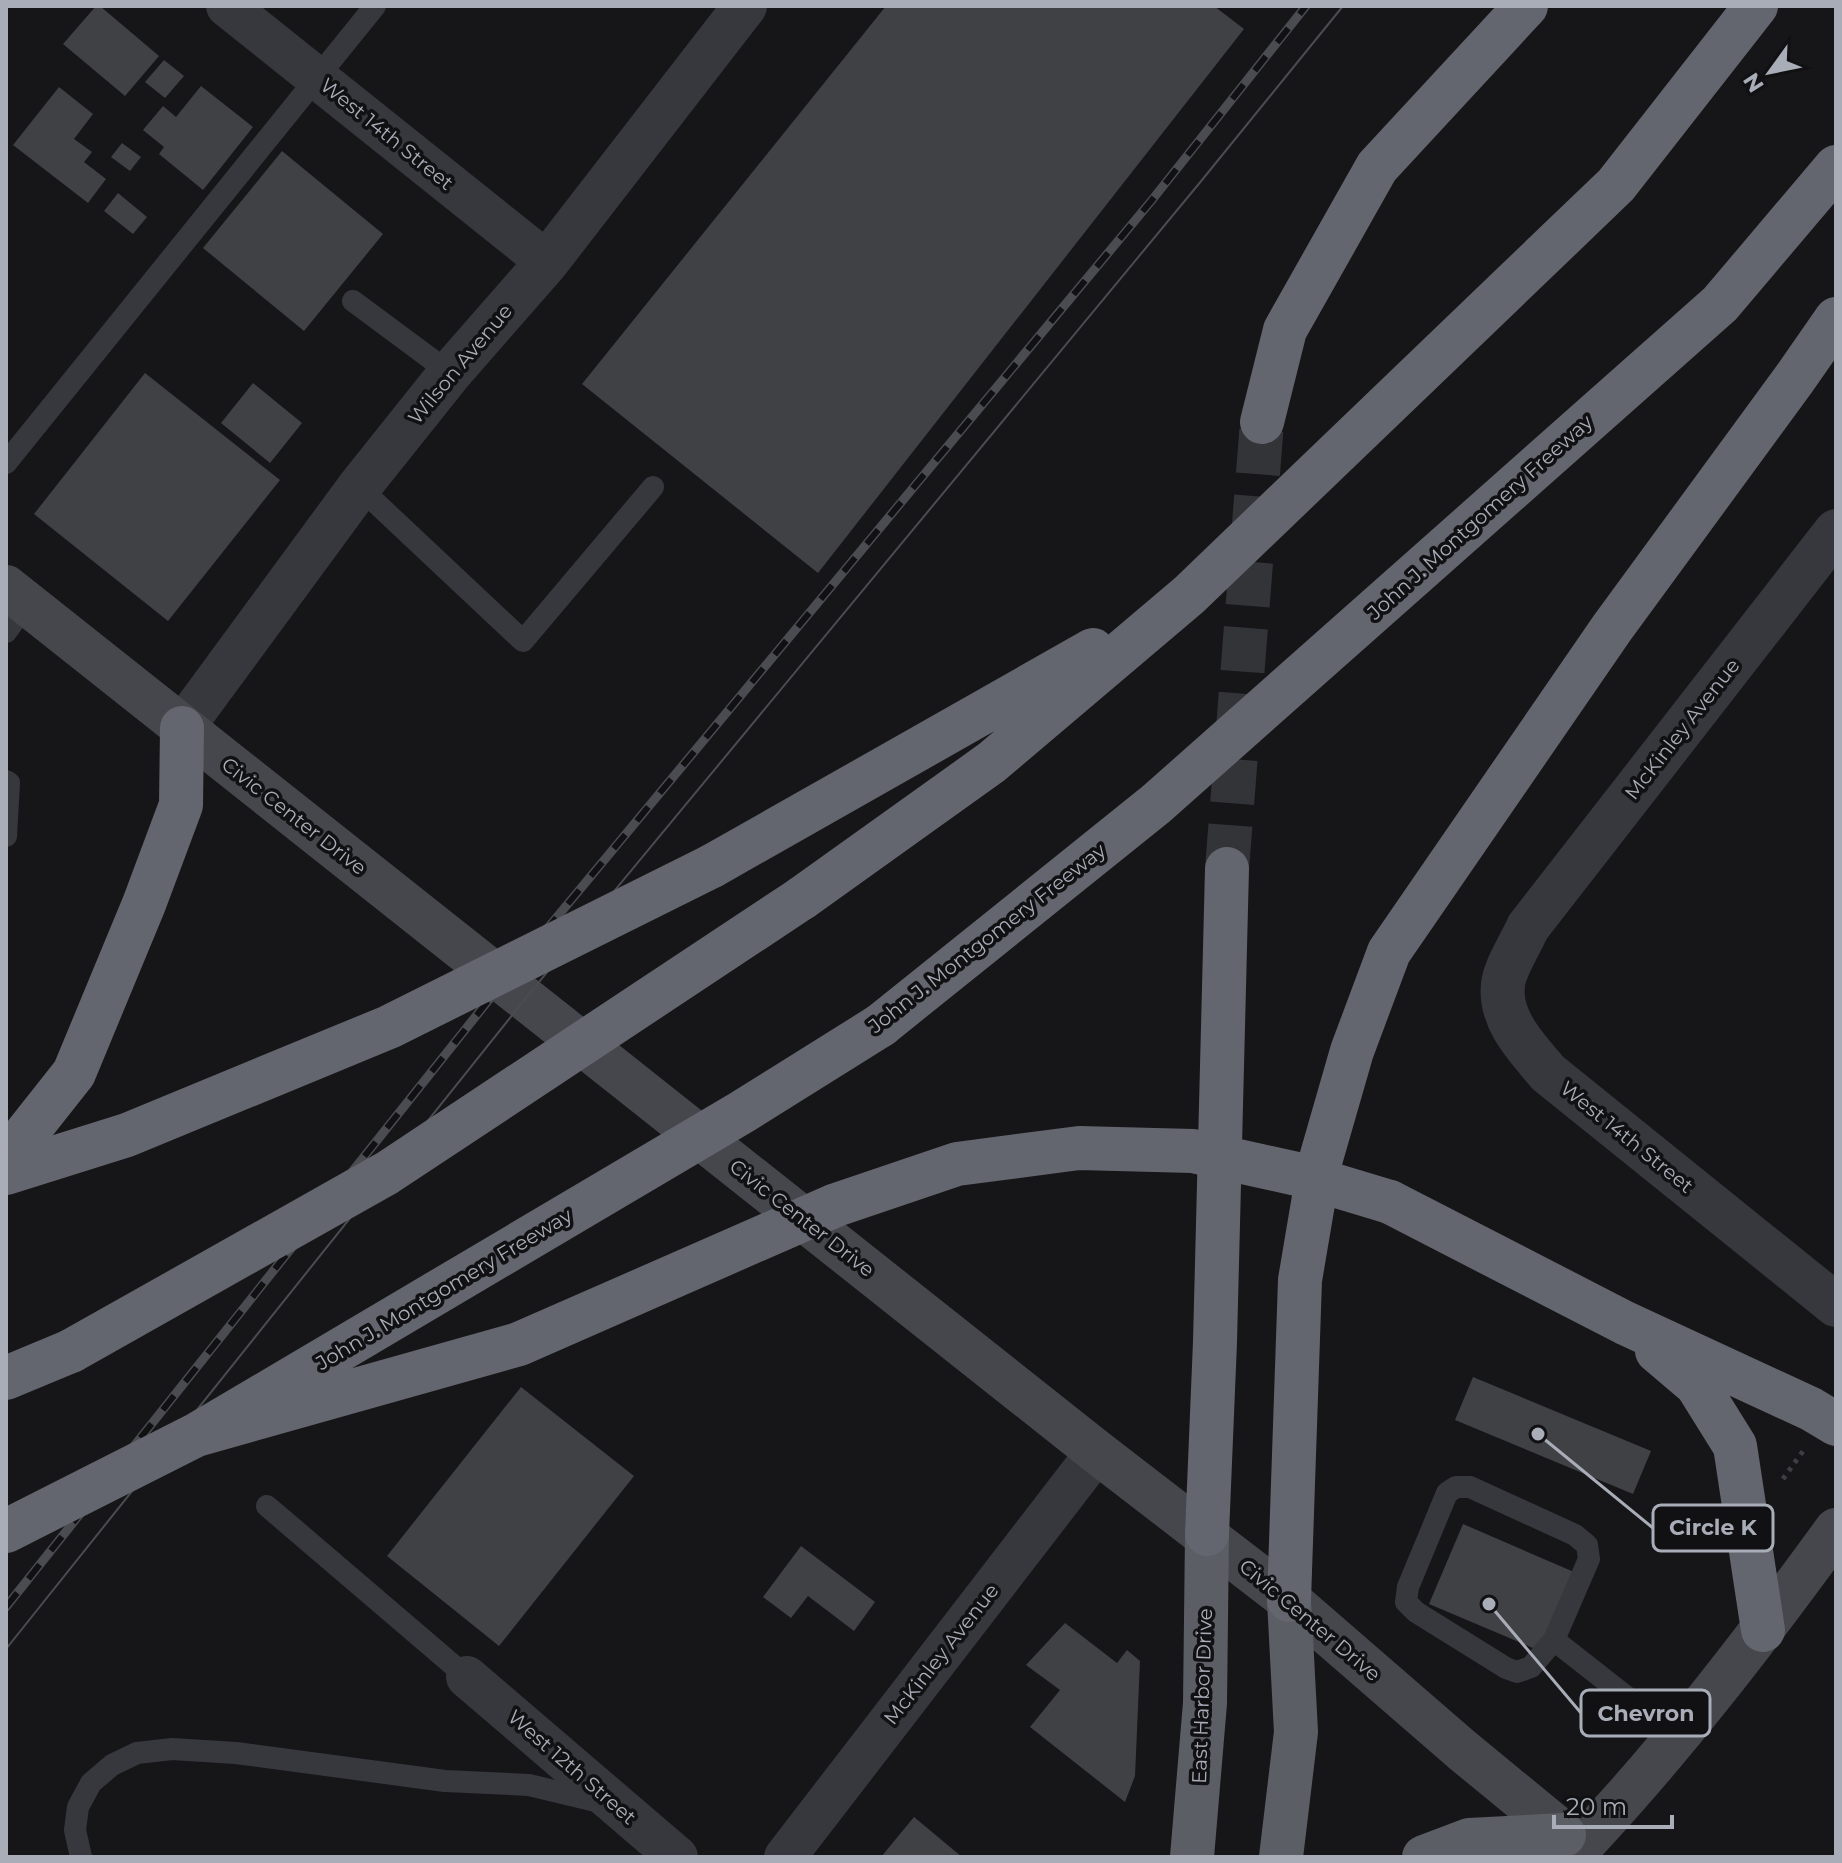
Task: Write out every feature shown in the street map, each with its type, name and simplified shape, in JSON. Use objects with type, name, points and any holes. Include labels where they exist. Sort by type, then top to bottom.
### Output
[{"type":"highway","points":[[1262,422],[1285,330],[1377,167],[1526,6]]},
{"type":"highway","points":[[6,1378],[71,1351],[387,1173],[802,898],[992,762],[1189,595],[1616,185],[1756,6]]},
{"type":"highway","name":"John J. Montgomery Freeway","points":[[6,1531],[196,1435],[742,1112],[881,1025],[1156,804],[1720,304],[1836,167]]},
{"type":"highway","points":[[1281,1857],[1296,1732],[1289,1600],[1300,1280],[1320,1162],[1352,1051],[1389,952],[1612,628],[1836,319]]},
{"type":"highway","points":[[6,1173],[127,1135],[389,1027],[712,866],[1189,595]]},
{"type":"highway","points":[[6,1159],[74,1073],[144,904],[181,805],[182,728]]},
{"type":"highway","points":[[1207,1534],[1227,869]]},
{"type":"highway","points":[[196,1435],[519,1344],[836,1205],[957,1164],[1079,1148],[1193,1151],[1297,1174],[1390,1202],[1625,1323],[1811,1409],[1820,1436]]},
{"type":"highway","points":[[1625,1323],[1697,1385],[1735,1446],[1763,1630]]},
{"type":"highway","name":"East Harbor Drive","points":[[1192,1857],[1205,1703],[1207,1534]]},
{"type":"highway","points":[[1424,1857],[1469,1840],[1579,1846]]},
{"type":"main road","name":"Civic Center Drive","points":[[13,607],[182,728],[1097,1452],[1207,1534],[1579,1846]]},
{"type":"main road","points":[[1579,1846],[1636,1788],[1675,1735],[1763,1630],[1836,1530]]},
{"type":"street","name":"West 14th Street","points":[[227,6],[547,262]]},
{"type":"street","name":"Wilson Avenue","points":[[182,728],[359,487],[450,373],[547,262],[745,6]]},
{"type":"street","name":"McKinley Avenue","points":[[1528,927],[1836,531]]},
{"type":"street","name":"West 14th Street","points":[[1528,927],[1502,983],[1504,1012],[1524,1044],[1548,1073],[1836,1305]]},
{"type":"street","name":"McKinley Avenue","points":[[785,1857],[1097,1452]]},
{"type":"street","name":"West 12th Street","points":[[467,1677],[677,1857]]},
{"type":"lane","points":[[7,461],[375,6]]},
{"type":"lane","points":[[353,301],[450,373]]},
{"type":"lane","points":[[359,487],[523,641],[653,487]]},
{"type":"lane","points":[[6,781],[9,783],[6,836]]},
{"type":"lane","points":[[1456,1487],[1470,1487],[1575,1535],[1587,1545],[1589,1559],[1554,1640],[1531,1667],[1517,1672],[1416,1612],[1406,1602],[1408,1587],[1447,1493],[1456,1487]]},
{"type":"lane","points":[[267,1506],[467,1677]]},
{"type":"lane","points":[[1554,1640],[1675,1735]]},
{"type":"lane","points":[[81,1857],[75,1830],[78,1807],[91,1783],[112,1765],[137,1753],[172,1749],[307,1762],[432,1780],[529,1785],[617,1806]]},
{"type":"path","points":[[1782,1480],[1820,1436]]},
{"type":"building","points":[[96,6],[100,6],[159,56],[125,96],[63,44]]},
{"type":"building","points":[[886,6],[1214,6],[1244,29],[818,573],[582,384]]},
{"type":"building","points":[[164,60],[184,76],[165,98],[145,82]]},
{"type":"building","points":[[201,86],[253,127],[203,190],[159,154],[164,147],[143,130],[163,106],[176,117]]},
{"type":"building","points":[[59,87],[93,114],[74,139],[92,152],[84,162],[106,179],[88,203],[13,145]]},
{"type":"building","points":[[122,143],[141,157],[130,171],[111,157]]},
{"type":"building","points":[[282,151],[383,234],[304,331],[203,248]]},
{"type":"building","points":[[118,193],[147,217],[133,234],[104,211]]},
{"type":"building","points":[[145,373],[280,480],[168,621],[34,514]]},
{"type":"building","points":[[253,383],[302,423],[270,463],[221,423]]},
{"type":"building","points":[[1473,1377],[1651,1451],[1633,1494],[1455,1420]]},
{"type":"building","points":[[521,1387],[634,1476],[499,1646],[387,1556]]},
{"type":"building","points":[[1463,1524],[1574,1572],[1540,1651],[1429,1604]]},
{"type":"building","points":[[801,1546],[875,1602],[854,1631],[808,1596],[791,1618],[763,1597]]},
{"type":"building","points":[[1065,1623],[1117,1663],[1127,1650],[1140,1661],[1135,1776],[1125,1802],[1030,1727],[1060,1690],[1026,1665]]},
{"type":"building","points":[[914,1817],[962,1857],[881,1857]]},
{"type":"tunnel","points":[[1227,869],[1262,422]]},
{"type":"tram line","points":[[6,1649],[525,999],[1343,6]]},
{"type":"railway","points":[[6,1607],[503,982],[1152,200],[1306,6]]},
{"type":"place","name":"Circle K","points":[[1538,1434]]},
{"type":"place","name":"Chevron","points":[[1489,1604]]}]
